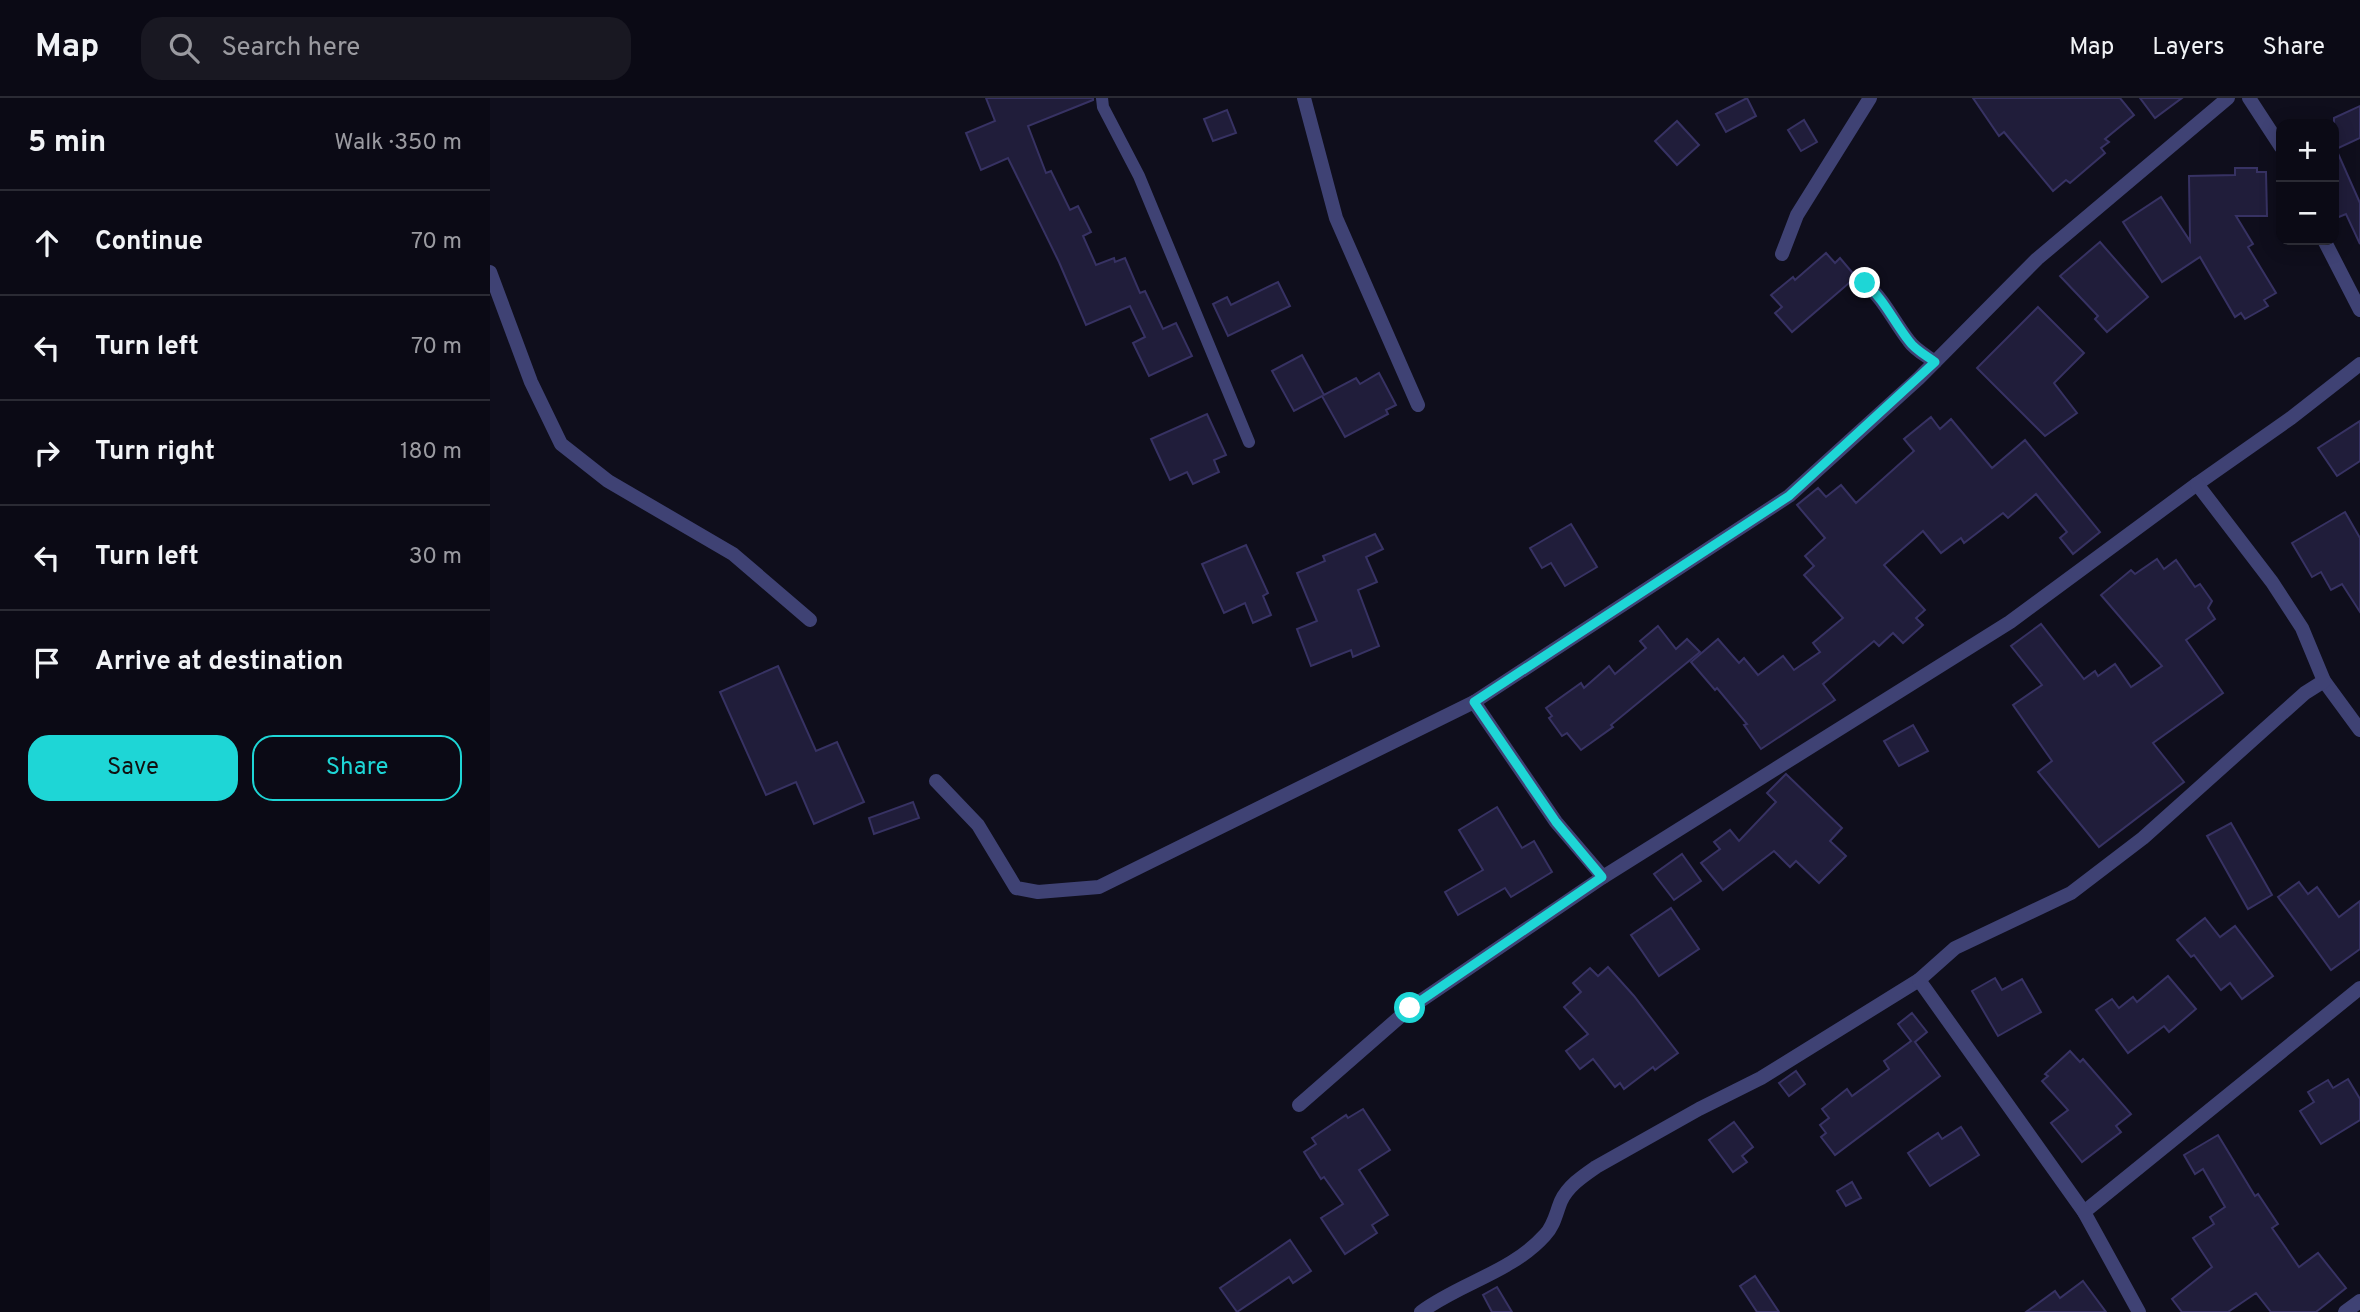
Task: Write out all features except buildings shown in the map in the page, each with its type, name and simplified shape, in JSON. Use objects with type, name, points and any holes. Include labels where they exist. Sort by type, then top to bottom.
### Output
[{"type":"street","points":[[1304,98],[1336,218],[1418,405]]},
{"type":"street","points":[[1782,254],[1797,215],[1870,98]]},
{"type":"street","points":[[936,781],[978,825],[1016,888],[1038,892],[1099,887],[1474,702],[1789,496],[1935,362],[2036,259],[2228,98]]},
{"type":"street","points":[[2249,98],[2276,137]]},
{"type":"street","points":[[2326,245],[2360,310]]},
{"type":"street","points":[[490,272],[531,383],[561,444],[608,481],[733,554],[810,620]]},
{"type":"street","points":[[1865,283],[1873,289],[1910,344],[1935,362]]},
{"type":"street","points":[[1299,1105],[1410,1008],[1602,877],[2010,622],[2291,418],[2360,364]]},
{"type":"street","points":[[2197,484],[2272,582],[2302,628],[2324,681],[2360,730]]},
{"type":"street","points":[[1421,1312],[1518,1259],[1546,1234],[1554,1223],[1564,1196],[1580,1178],[1595,1167],[1761,1078],[1919,980],[1955,948],[2071,893],[2143,838],[2305,693],[2324,681]]},
{"type":"street","points":[[1474,702],[1556,822],[1602,877]]},
{"type":"street","points":[[1919,980],[2084,1212],[2139,1312]]},
{"type":"street","points":[[2084,1212],[2360,988]]},
{"type":"street","points":[[2345,1312],[2360,1301]]},
{"type":"lane","points":[[1102,98],[1103,107],[1139,176],[1249,442]]},
{"type":"route","points":[[1410,1008],[1602,877],[1556,822],[1474,702],[1789,496],[1935,362],[1910,344],[1873,289],[1865,283]]}]
